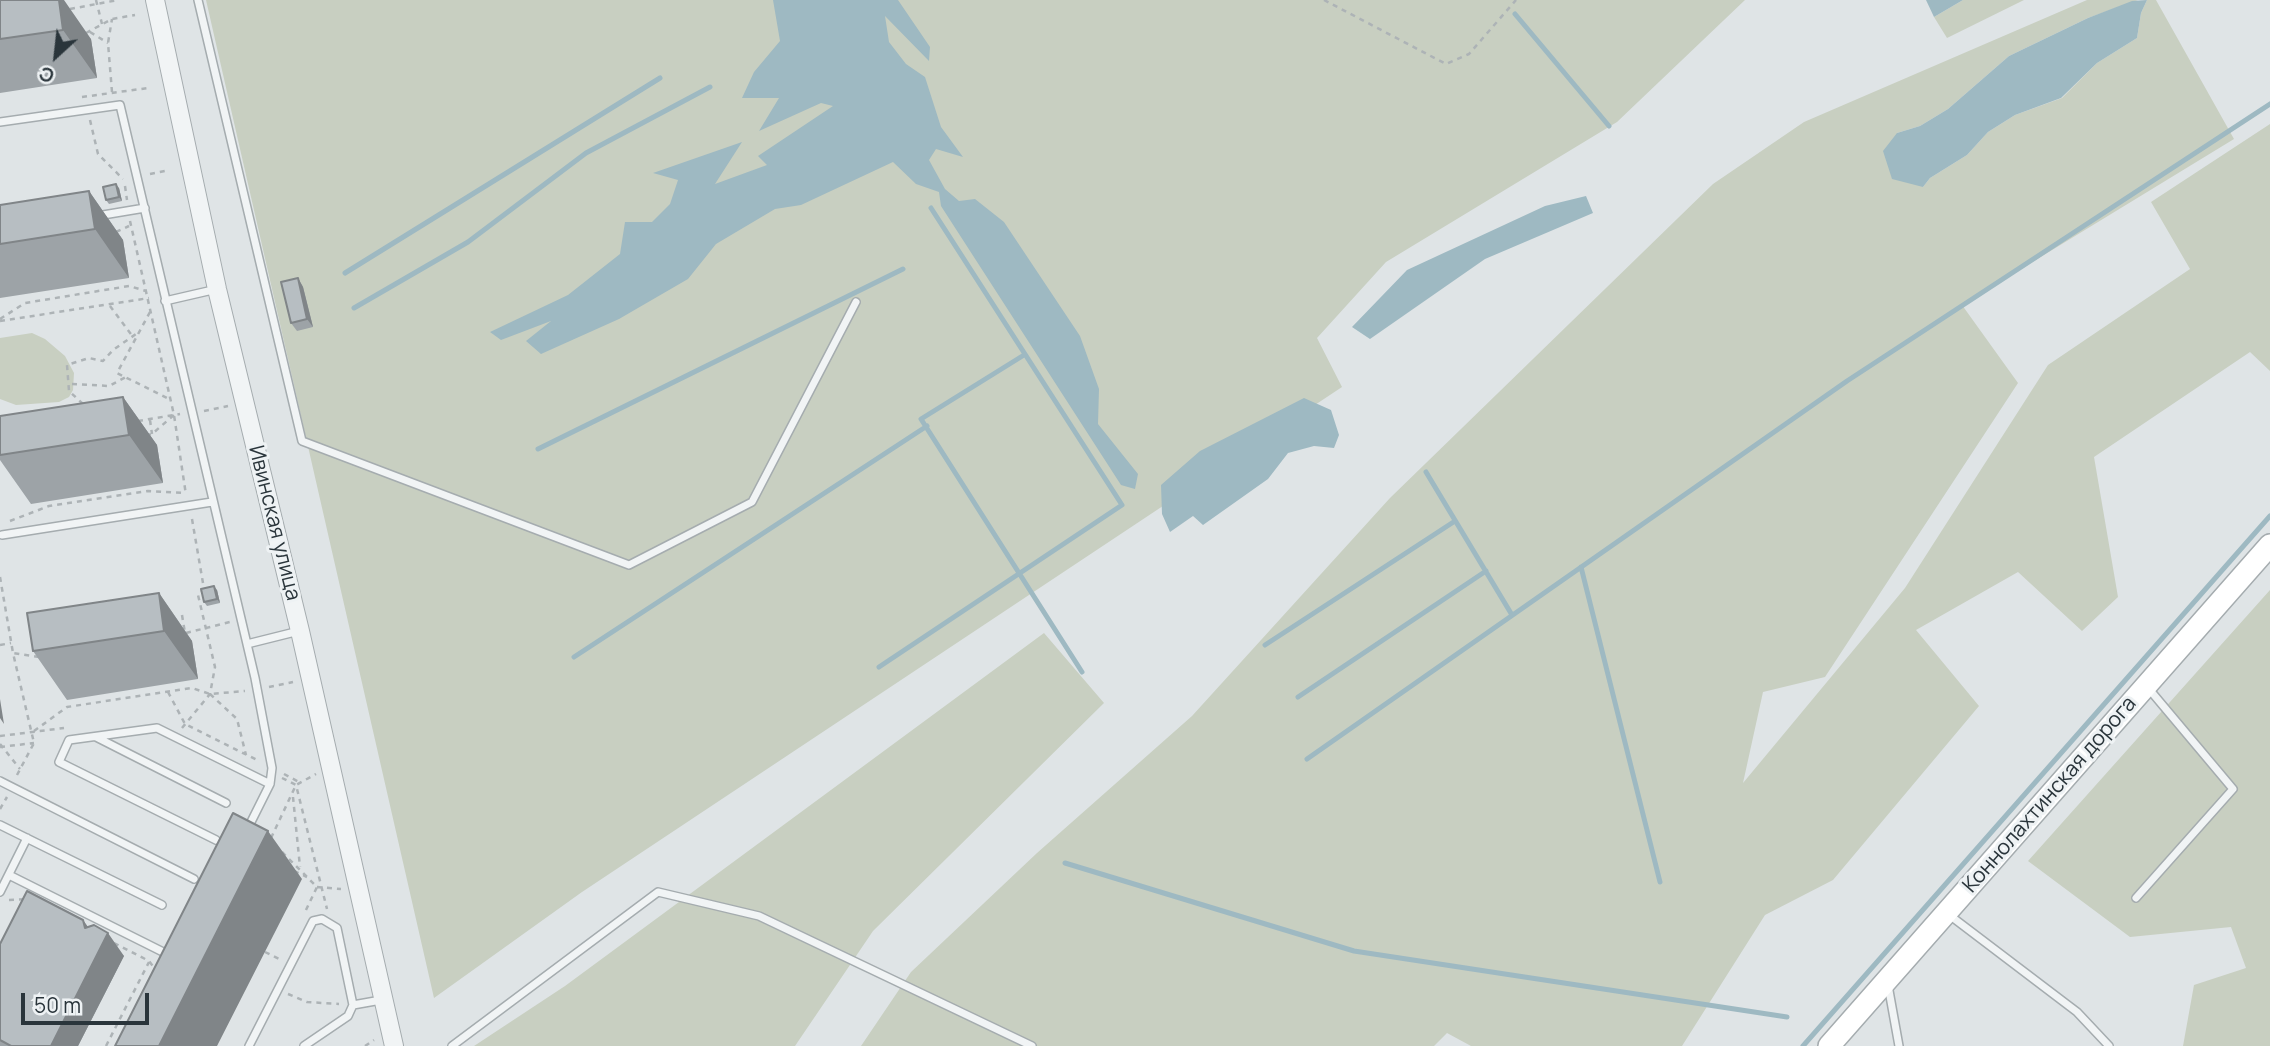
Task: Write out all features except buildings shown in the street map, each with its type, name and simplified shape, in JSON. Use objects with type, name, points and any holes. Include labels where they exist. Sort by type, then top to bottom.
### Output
[{"type":"main road","name":"Коннолахтинская дорога","points":[[1829,1046],[2270,545]]},
{"type":"street","name":"Ивинская улица","points":[[155,0],[218,289],[300,631],[394,1046]]},
{"type":"lane","points":[[198,0],[302,441],[629,565],[752,502],[856,302]]},
{"type":"lane","points":[[0,122],[120,105],[247,643],[272,768],[270,785],[240,842]]},
{"type":"lane","points":[[89,217],[145,208]]},
{"type":"lane","points":[[166,305],[218,289]]},
{"type":"lane","points":[[2,535],[212,502]]},
{"type":"lane","points":[[247,643],[300,631]]},
{"type":"lane","points":[[2136,898],[2233,789],[2146,686]]},
{"type":"lane","points":[[216,840],[59,762],[69,740],[158,728],[270,785]]},
{"type":"lane","points":[[95,736],[226,803]]},
{"type":"lane","points":[[0,781],[194,879]]},
{"type":"lane","points":[[0,825],[162,905]]},
{"type":"lane","points":[[0,892],[27,838]]},
{"type":"lane","points":[[9,875],[180,961]]},
{"type":"lane","points":[[452,1046],[658,892],[759,916],[1032,1046]]},
{"type":"lane","points":[[1947,913],[2077,1012],[2109,1046]]},
{"type":"lane","points":[[249,1046],[313,921],[323,919],[337,928],[353,1005],[348,1016],[304,1046]]},
{"type":"lane","points":[[108,940],[114,928]]},
{"type":"lane","points":[[1887,980],[1899,1046]]},
{"type":"lane","points":[[353,1005],[383,1000]]},
{"type":"path","points":[[69,9],[118,0]]},
{"type":"path","points":[[1324,0],[1446,64],[1469,54],[1516,0]]},
{"type":"path","points":[[96,2],[102,25]]},
{"type":"path","points":[[78,34],[90,32],[112,19],[135,15]]},
{"type":"path","points":[[112,19],[108,43],[114,106]]},
{"type":"path","points":[[90,32],[108,43]]},
{"type":"path","points":[[87,110],[98,154],[124,180],[130,225],[174,415],[185,493],[204,589],[198,595],[215,667],[210,694],[184,726]]},
{"type":"path","points":[[124,180],[164,171]]},
{"type":"path","points":[[113,234],[130,225]]},
{"type":"path","points":[[0,320],[25,303],[129,286],[146,291]]},
{"type":"path","points":[[0,320],[148,299]]},
{"type":"path","points":[[109,304],[134,338]]},
{"type":"path","points":[[88,409],[69,391],[67,365],[89,358],[103,362],[134,338],[150,310],[166,305]]},
{"type":"path","points":[[134,338],[117,373],[171,400]]},
{"type":"path","points":[[70,384],[108,386],[126,377]]},
{"type":"path","points":[[126,422],[174,415]]},
{"type":"path","points":[[140,436],[152,434],[174,415]]},
{"type":"path","points":[[150,419],[152,434]]},
{"type":"path","points":[[0,524],[49,506],[148,491],[185,493]]},
{"type":"path","points":[[0,577],[13,653],[34,743],[0,810]]},
{"type":"path","points":[[182,615],[185,633]]},
{"type":"path","points":[[177,635],[240,620]]},
{"type":"path","points":[[0,645],[11,643]]},
{"type":"path","points":[[13,653],[48,658]]},
{"type":"path","points":[[0,736],[32,733],[67,707],[192,688],[210,694],[237,719],[245,757]]},
{"type":"path","points":[[168,692],[184,726],[298,783],[330,923]]},
{"type":"path","points":[[1,746],[34,743]]},
{"type":"path","points":[[1,746],[20,769]]},
{"type":"path","points":[[269,842],[298,783],[319,773]]},
{"type":"path","points":[[292,795],[300,867]]},
{"type":"path","points":[[279,850],[300,867],[317,887],[347,890]]},
{"type":"path","points":[[286,867],[310,878]]},
{"type":"path","points":[[302,919],[317,887]]},
{"type":"path","points":[[21,909],[26,899]]},
{"type":"path","points":[[1,901],[26,899],[37,904]]},
{"type":"path","points":[[108,940],[149,961],[161,977]]},
{"type":"path","points":[[106,1046],[156,949]]},
{"type":"path","points":[[286,951],[269,985],[307,1002],[353,1005]]},
{"type":"path","points":[[265,952],[281,960]]},
{"type":"path","points":[[365,1046],[376,1038]]},
{"type":"shaded area","points":[[206,0],[1745,0],[1617,122],[1386,262],[1317,338],[1342,387],[582,892],[434,998]]},
{"type":"shaded area","points":[[1963,0],[2024,0],[1947,38],[1934,17]]},
{"type":"shaded area","points":[[2087,0],[2138,0],[2088,18],[2009,56],[1948,109],[1920,126],[1897,133],[1923,187],[1930,178],[1967,155],[1988,132],[2015,115],[2062,98],[2097,63],[2137,38],[2141,13],[2147,0],[2156,0],[2234,139],[1962,305],[2018,383],[1825,677],[1763,692],[1743,783],[1905,588],[2048,365],[2190,269],[2151,202],[2270,124],[2270,371],[2250,352],[2094,457],[2118,597],[2082,631],[2018,572],[1916,630],[1979,706],[1833,880],[1765,915],[1682,1046],[1471,1046],[1447,1033],[1434,1046],[861,1046],[911,972],[1037,853],[1192,716],[1390,498],[1713,184],[1804,122]]},
{"type":"shaded area","points":[[32,333],[45,339],[65,356],[74,373],[73,390],[69,397],[59,402],[16,405],[0,399],[0,338]]},
{"type":"shaded area","points":[[2270,590],[2270,1046],[2183,1046],[2194,985],[2246,968],[2231,927],[2130,937],[2028,861]]},
{"type":"shaded area","points":[[1044,633],[1104,703],[873,931],[795,1046],[474,1046],[565,986]]},
{"type":"water","points":[[773,0],[898,0],[930,47],[929,61],[885,16],[889,42],[906,64],[925,77],[941,127],[963,157],[936,149],[929,160],[945,189],[959,201],[975,199],[1004,222],[1080,336],[1099,389],[1098,424],[1138,474],[1135,489],[1121,485],[941,206],[939,192],[916,184],[893,162],[801,205],[775,209],[716,244],[688,279],[619,319],[541,354],[526,341],[551,321],[501,340],[490,332],[568,295],[620,254],[625,222],[652,222],[670,204],[678,180],[653,173],[742,142],[715,184],[767,165],[758,156],[833,106],[821,103],[759,131],[779,98],[742,98],[754,72],[780,41]]},
{"type":"water","points":[[1926,0],[1963,0],[1934,17]]},
{"type":"water","points":[[2147,0],[2141,13],[2137,38],[2097,63],[2061,98],[2015,115],[1988,132],[1967,155],[1930,178],[1923,187],[1892,179],[1883,151],[1897,133],[1920,126],[1948,109],[2009,56],[2088,18],[2132,1]]},
{"type":"water","points":[[1586,196],[1593,213],[1485,259],[1370,339],[1352,327],[1407,270],[1545,206]]},
{"type":"water","points":[[1304,398],[1331,410],[1339,435],[1334,448],[1314,446],[1288,453],[1268,479],[1203,525],[1193,516],[1170,532],[1162,514],[1161,485],[1200,451]]},
{"type":"waterway","points":[[1515,14],[1609,126]]},
{"type":"waterway","points":[[345,273],[660,78]]},
{"type":"waterway","points":[[354,308],[468,242],[586,153],[710,87]]},
{"type":"waterway","points":[[1307,759],[1847,381],[2270,104]]},
{"type":"waterway","points":[[879,667],[1122,505],[931,208]]},
{"type":"waterway","points":[[538,449],[903,269]]},
{"type":"waterway","points":[[1024,355],[921,419],[1082,672]]},
{"type":"waterway","points":[[574,657],[927,426]]},
{"type":"waterway","points":[[1426,472],[1512,615]]},
{"type":"waterway","points":[[1803,1046],[2270,516]]},
{"type":"waterway","points":[[1265,645],[1455,521]]},
{"type":"waterway","points":[[1581,567],[1660,882]]},
{"type":"waterway","points":[[1298,697],[1486,571]]},
{"type":"waterway","points":[[1065,863],[1354,951],[1787,1017]]}]
